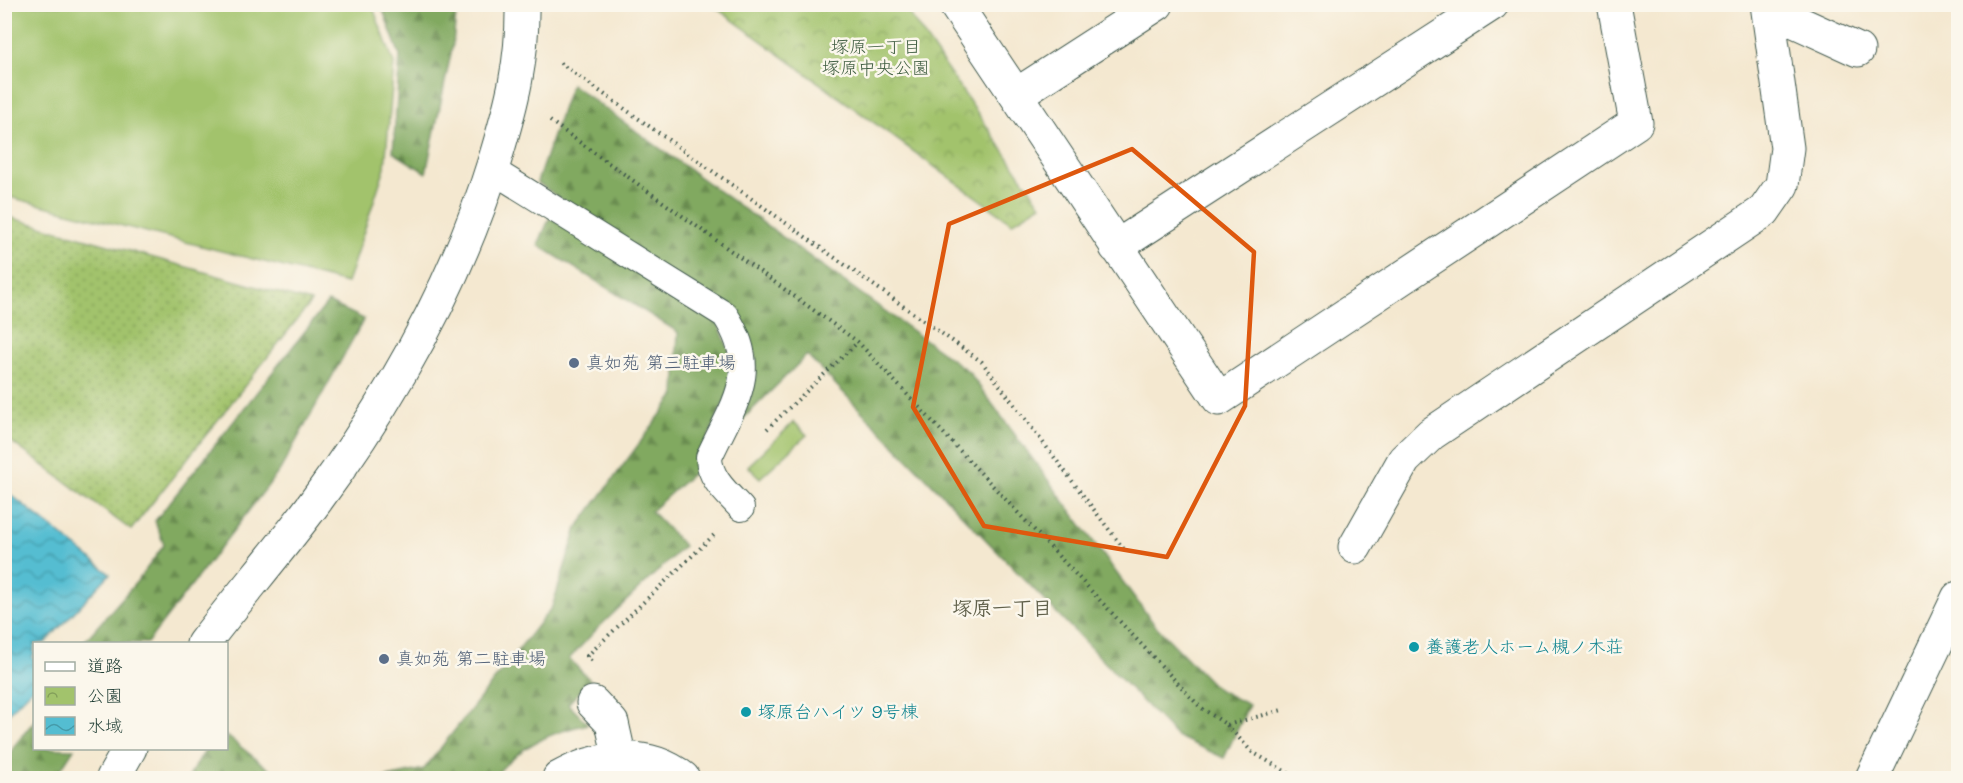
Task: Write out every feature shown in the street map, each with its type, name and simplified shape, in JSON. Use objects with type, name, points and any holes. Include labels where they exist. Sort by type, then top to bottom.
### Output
[{"type":"street","points":[[205,642],[312,506],[368,425],[417,341],[466,238],[492,170],[516,87],[520,57],[522,4]]},
{"type":"street","points":[[955,4],[1219,399],[1636,123],[1614,4]]},
{"type":"street","points":[[1016,95],[1157,4]]},
{"type":"street","points":[[1116,247],[1492,4]]},
{"type":"street","points":[[1768,7],[1858,50]]},
{"type":"street","points":[[1355,547],[1404,460],[1431,434],[1764,211],[1782,185],[1787,148],[1768,7]]},
{"type":"street","points":[[1872,778],[1959,598]]},
{"type":"street","points":[[593,703],[612,723],[620,759]]},
{"type":"street","points":[[113,778],[129,750]]},
{"type":"street","points":[[559,778],[588,764],[620,759],[649,762],[675,772],[683,778]]},
{"type":"lane","points":[[492,170],[726,315],[741,345],[744,367],[740,389],[709,456],[709,468],[719,484],[741,508]]},
{"type":"path","points":[[555,60],[982,362],[1126,552]]},
{"type":"path","points":[[542,116],[858,342],[1200,707],[1227,725],[1252,752],[1297,778]]},
{"type":"path","points":[[802,396],[858,342]]},
{"type":"path","points":[[618,626],[722,528]]},
{"type":"path","points":[[1227,725],[1282,710]]},
{"type":"highlighted area","points":[[1132,149],[1254,252],[1245,406],[1167,557],[984,526],[913,407],[949,224]]},
{"type":"green space","points":[[4,5],[372,5],[394,63],[385,167],[347,283],[5,196]]},
{"type":"green space","points":[[381,5],[457,5],[453,44],[426,173],[393,152],[400,56]]},
{"type":"green space","name":"塚原一丁目 塚原中央公園","points":[[712,5],[903,5],[1041,205],[1012,223]]},
{"type":"green space","points":[[571,84],[968,371],[1154,624],[1217,689],[1249,705],[1224,758],[1176,736],[807,355],[738,424],[755,380],[755,358],[748,333],[537,182]]},
{"type":"green space","points":[[5,216],[311,302],[131,530],[5,437]]},
{"type":"green space","points":[[550,217],[718,322],[733,361],[731,386],[692,474],[651,511],[684,546],[569,659],[590,680],[568,704],[588,724],[561,731],[536,742],[513,757],[494,778],[383,778],[424,769],[552,607],[577,528],[675,395],[678,332],[538,245]]},
{"type":"green space","points":[[328,302],[364,319],[280,470],[148,642],[84,642],[139,579],[164,545],[155,521]]},
{"type":"green space","points":[[794,422],[807,435],[760,478],[748,466]]},
{"type":"green space","points":[[33,722],[33,750],[73,750],[55,778],[5,778],[5,763],[15,745]]},
{"type":"green space","points":[[228,737],[280,778],[188,778],[205,750],[228,750]]},
{"type":"water","points":[[5,490],[110,574],[46,642],[33,642],[33,688],[5,717]]},
{"type":"place","name":"真如苑 第三駐車場","points":[[574,363]]},
{"type":"place","name":"養護老人ホーム槻ノ木荘","points":[[1414,647]]},
{"type":"place","name":"真如苑 第二駐車場","points":[[384,659]]},
{"type":"place","name":"塚原台ハイツ 9号棟","points":[[746,712]]},
{"type":"district","name":"塚原一丁目","points":[[1002,608]]}]
